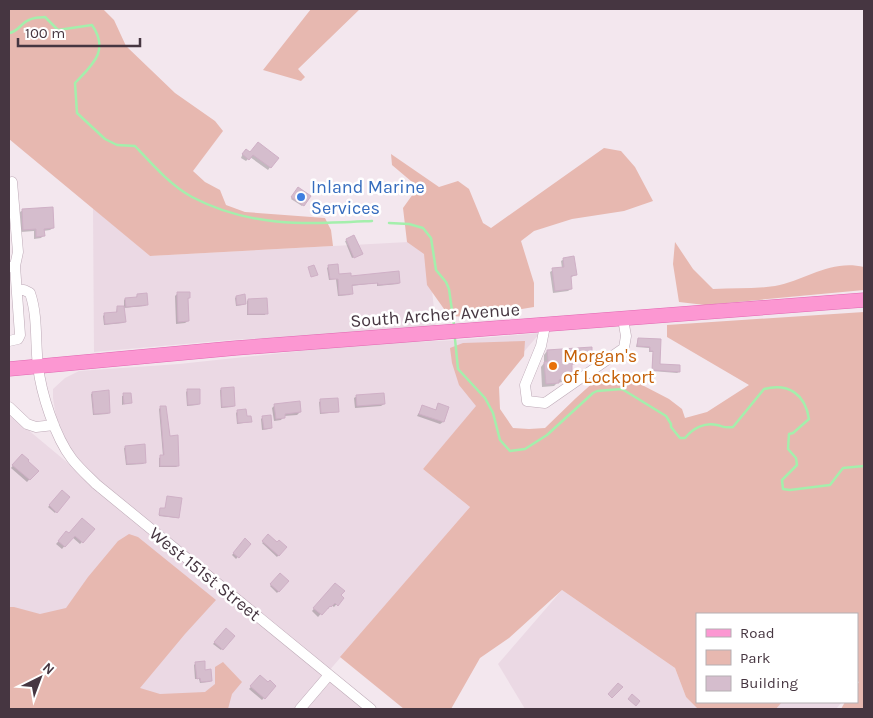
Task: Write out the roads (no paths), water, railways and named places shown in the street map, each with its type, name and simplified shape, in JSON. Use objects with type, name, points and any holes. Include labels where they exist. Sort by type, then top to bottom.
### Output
[{"type":"main road","name":"South Archer Avenue","points":[[9,369],[236,348],[545,326],[864,300]]},
{"type":"street","points":[[9,341],[18,339],[20,335],[18,290],[12,266],[18,252],[12,218],[12,182]]},
{"type":"street","name":"West 151st Street","points":[[18,290],[30,293],[34,304],[38,367],[46,403],[54,425],[71,458],[96,484],[371,709]]},
{"type":"street","points":[[545,326],[541,346],[525,385],[527,400],[545,403],[624,348],[626,336],[623,319]]},
{"type":"street","points":[[9,407],[27,424],[36,427],[54,425]]},
{"type":"street","points":[[300,709],[329,675]]},
{"type":"waterway","points":[[9,33],[15,31],[26,21],[45,17],[58,30],[92,25],[97,34],[99,50],[93,64],[75,83],[77,113],[105,139],[117,145],[135,146],[169,180],[192,197],[236,214],[280,222],[372,221]]},
{"type":"waterway","points":[[389,223],[409,224],[423,228],[431,238],[436,270],[449,289],[454,325]]},
{"type":"waterway","points":[[455,339],[458,369],[485,398],[493,413],[500,440],[510,451],[525,449],[547,435],[597,391],[622,389],[666,416],[671,427],[680,438],[685,438],[692,431],[704,425],[713,424],[733,427],[764,389],[781,388],[788,389],[800,397],[807,410],[809,419],[793,433],[789,434],[788,449],[796,458],[797,465],[782,480],[783,489],[790,490],[830,485],[843,468],[864,466]]},
{"type":"place","name":"Inland Marine Services","points":[[301,197]]},
{"type":"place","name":"Morgan's of Lockport","points":[[553,366]]}]
